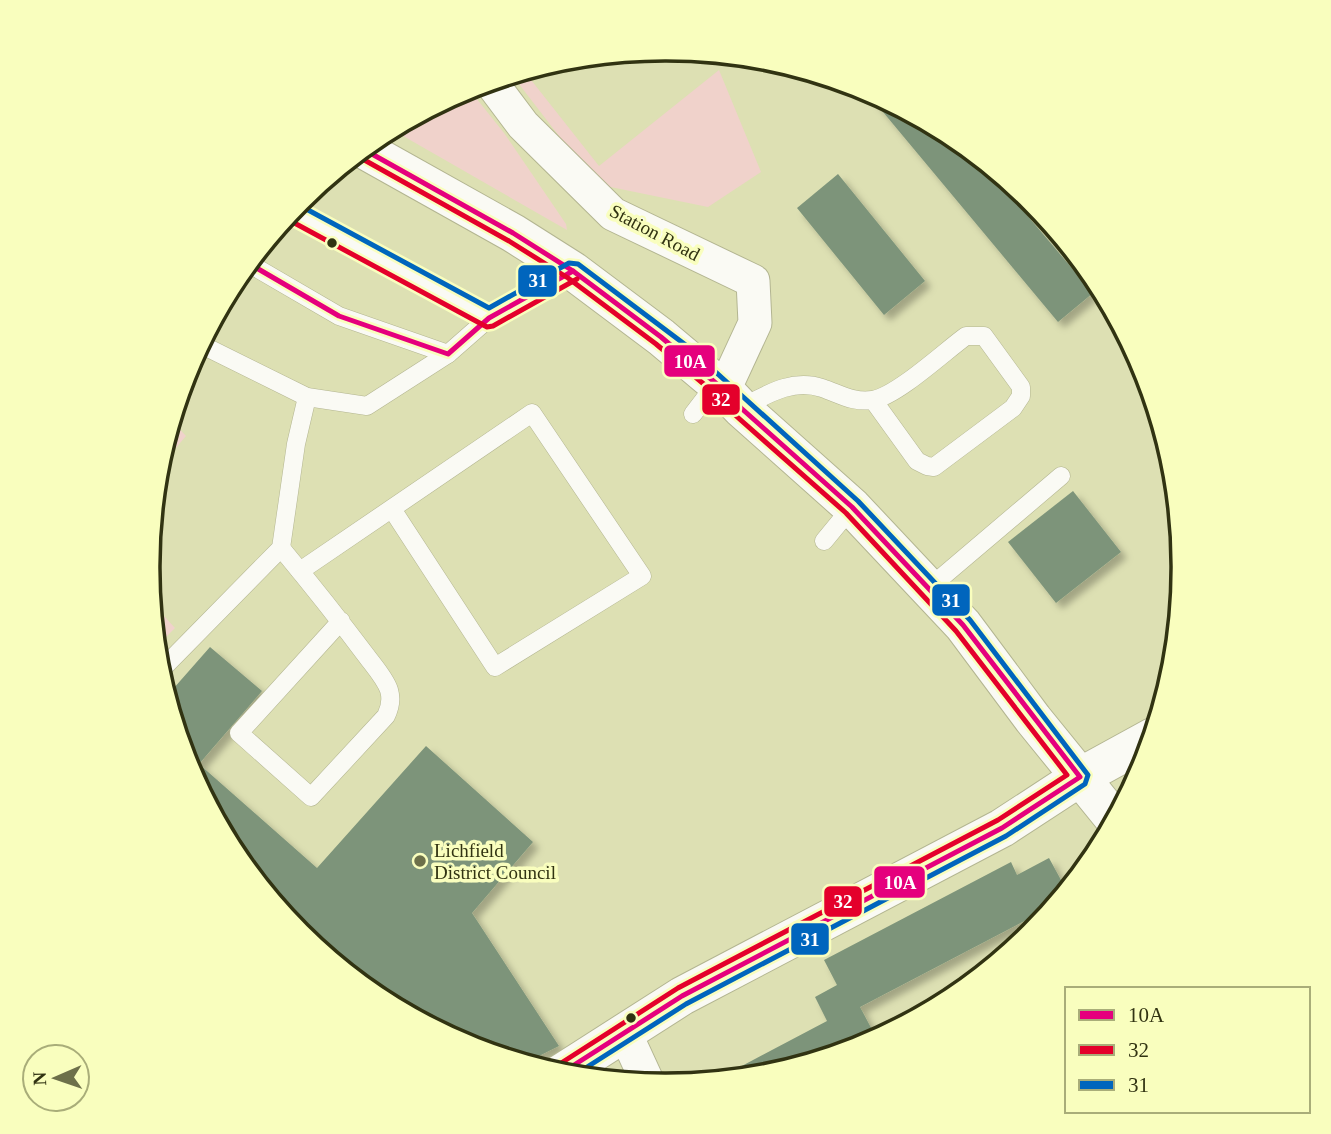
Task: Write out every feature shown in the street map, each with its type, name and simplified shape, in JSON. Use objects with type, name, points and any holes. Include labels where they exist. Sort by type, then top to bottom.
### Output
[{"type":"street","name":"Station Road","points":[[497,90],[523,125],[613,215],[753,281],[755,323],[727,394]]},
{"type":"street","points":[[373,155],[513,233],[573,271],[661,337],[727,394],[852,508],[963,625],[1108,811]]},
{"type":"street","points":[[575,1064],[682,996],[1002,828],[1080,777],[1139,745]]},
{"type":"street","points":[[625,1032],[643,1072]]},
{"type":"lane","points":[[301,216],[489,318]]},
{"type":"lane","points":[[257,268],[339,316],[448,354]]},
{"type":"lane","points":[[209,349],[307,397],[367,407],[448,354],[489,318],[573,271]]},
{"type":"lane","points":[[693,414],[727,394],[801,384],[820,387],[850,400],[873,400],[891,394],[966,335],[984,336],[1021,387],[1021,396],[1013,408],[934,467],[917,461],[873,400]]},
{"type":"lane","points":[[168,662],[281,548],[296,444],[307,397]]},
{"type":"lane","points":[[300,571],[532,413],[642,576],[495,667],[392,509]]},
{"type":"lane","points":[[929,589],[1060,475]]},
{"type":"lane","points":[[824,541],[852,508]]},
{"type":"lane","points":[[281,548],[341,621],[390,691],[391,706],[386,716],[311,797],[239,733],[341,621]]},
{"type":"shaded area","points":[[719,70],[761,172],[708,207],[596,184],[518,83],[531,79],[599,166]]},
{"type":"shaded area","points":[[476,98],[504,133],[566,224],[567,230],[402,135],[442,113]]},
{"type":"shaded area","points":[[179,429],[186,436],[173,451]]},
{"type":"shaded area","points":[[162,614],[175,628],[165,638]]},
{"type":"building","points":[[881,109],[946,146],[999,187],[1018,204],[1081,279],[1091,295],[1058,322]]},
{"type":"building","points":[[838,174],[925,281],[884,315],[797,208]]},
{"type":"building","points":[[1073,491],[1121,552],[1056,603],[1008,542]]},
{"type":"building","name":"Lichfield District Council","points":[[210,647],[262,691],[199,764],[174,687]]},
{"type":"building","name":"Lichfield District Council","points":[[426,746],[533,842],[472,913],[559,1046],[538,1057],[472,1034],[413,1005],[358,968],[308,925],[264,875],[228,820],[200,765],[317,868]]},
{"type":"building","points":[[1049,858],[1062,881],[1029,919],[860,1007],[871,1029],[796,1056],[741,1067],[827,1021],[815,997],[837,985],[824,960],[1011,862],[1017,875]]},
{"type":"transit line","name":"10A","points":[[373,155],[513,233],[573,271],[661,337],[724,390],[852,507],[963,625],[1080,777],[1002,828],[682,996],[575,1064]]},
{"type":"transit line","name":"32","points":[[365,161],[509,241],[568,278],[656,344],[718,396],[735,415],[846,513],[956,631],[1067,775],[998,820],[678,988],[563,1062]]},
{"type":"transit line","name":"31","points":[[307,210],[489,308],[569,263],[578,264],[687,346],[858,501],[970,620],[1088,775],[1085,784],[1006,836],[686,1004],[588,1066]]},
{"type":"transit line","name":"32","points":[[295,223],[487,327],[577,279]]},
{"type":"transit line","name":"10A","points":[[257,268],[339,316],[448,354],[489,318],[573,271]]},
{"type":"place","name":"Lichfield District Council","points":[[420,861]]}]
